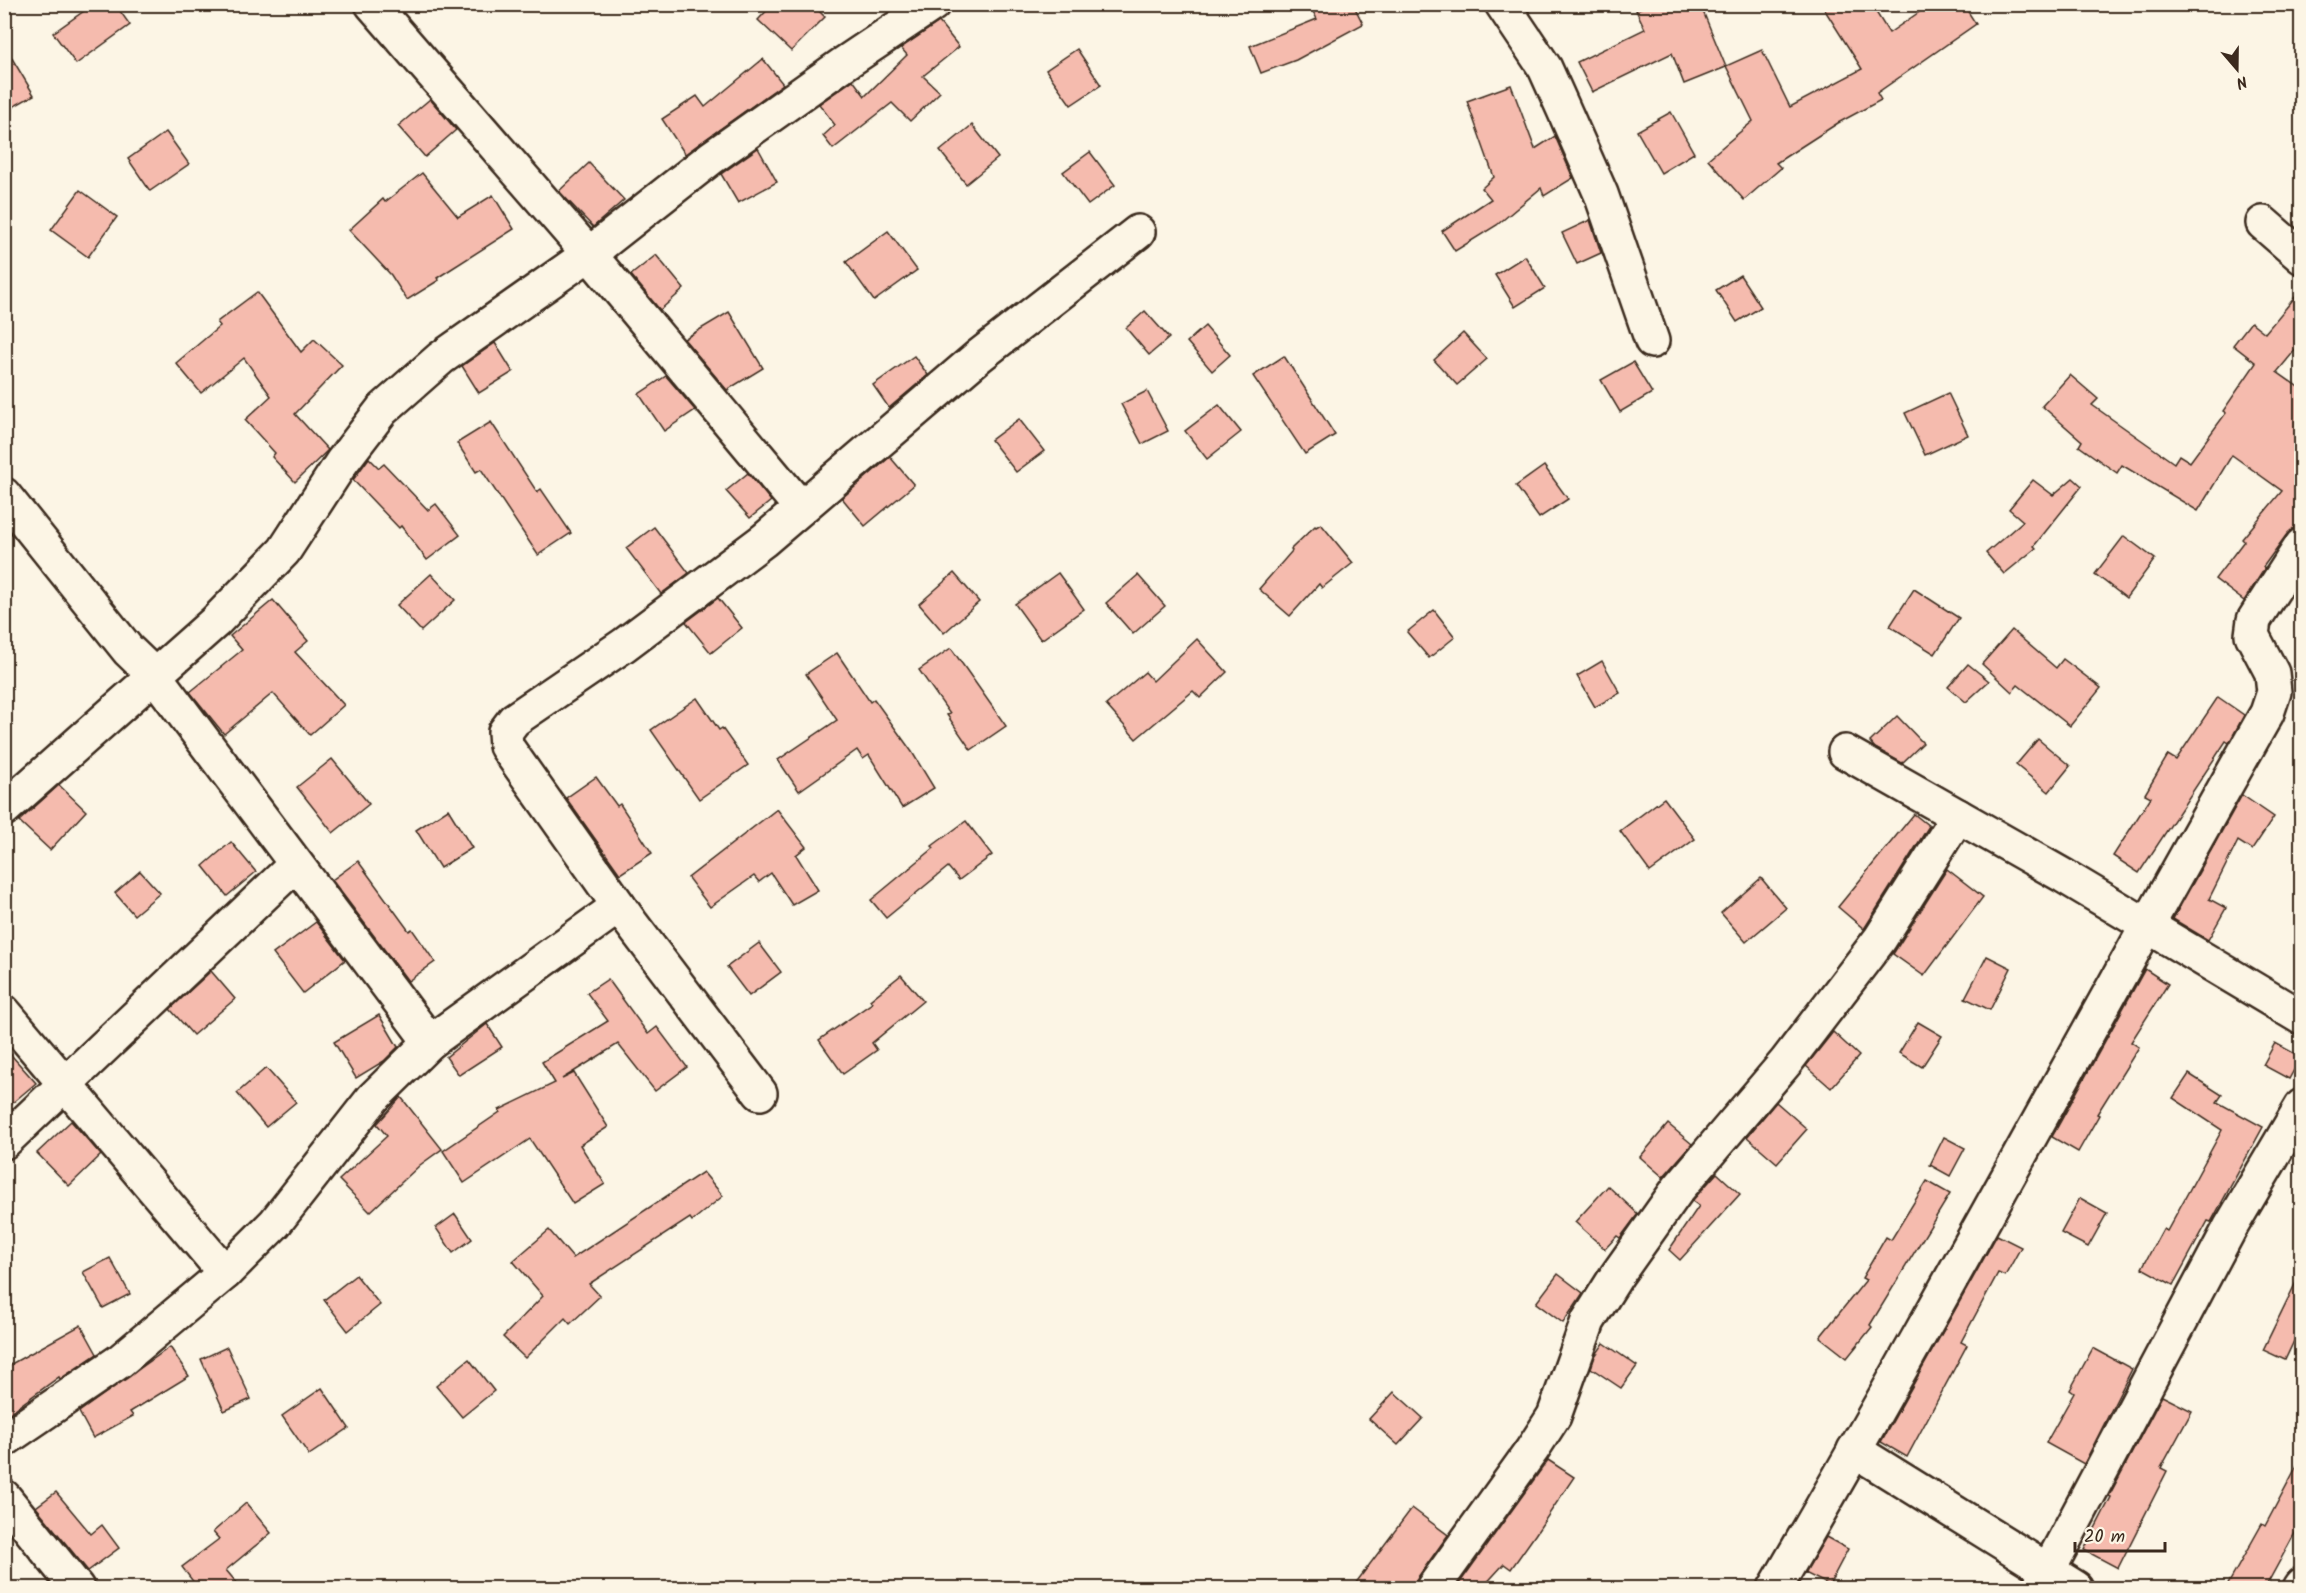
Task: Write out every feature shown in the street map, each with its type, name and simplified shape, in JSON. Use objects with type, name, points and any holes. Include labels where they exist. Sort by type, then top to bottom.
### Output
[{"type":"street","points":[[372,4],[589,254],[801,508]]},
{"type":"street","points":[[4,809],[215,622],[284,551],[342,462],[382,410],[441,358],[589,254],[711,158],[933,4]]},
{"type":"street","points":[[1502,4],[1545,68],[1563,108],[1600,194],[1652,340]]},
{"type":"street","points":[[2263,223],[2301,256]]},
{"type":"street","points":[[760,1093],[619,906],[506,746],[505,732],[514,720],[624,645],[764,540],[980,356],[1138,232]]},
{"type":"street","points":[[4,495],[128,650],[155,676],[430,1042]]},
{"type":"street","points":[[1775,1588],[1978,1234],[2146,925],[2267,713],[2274,692],[2272,673],[2252,635],[2254,620],[2301,545]]},
{"type":"street","points":[[1845,752],[2146,925],[2301,1018]]},
{"type":"street","points":[[1433,1588],[1554,1416],[1588,1322],[1617,1275],[1678,1190],[1786,1062],[1880,939],[1958,816]]},
{"type":"street","points":[[4,1142],[295,865]]},
{"type":"street","points":[[4,1440],[120,1360],[225,1273],[275,1223],[373,1098],[430,1042],[619,906]]},
{"type":"street","points":[[4,1012],[225,1273]]},
{"type":"street","points":[[2043,1580],[2230,1228],[2301,1106]]},
{"type":"street","points":[[1854,1450],[2043,1580],[2076,1588]]},
{"type":"street","points":[[4,1497],[76,1588]]},
{"type":"building","points":[[94,4],[115,4],[130,25],[76,64],[53,33]]},
{"type":"building","points":[[773,4],[812,4],[825,17],[791,51],[758,20]]},
{"type":"building","points":[[1309,4],[1353,4],[1363,24],[1296,60],[1261,73],[1250,46],[1317,19]]},
{"type":"building","points":[[1649,4],[1700,4],[1726,67],[1684,84],[1672,53],[1592,92],[1577,62],[1645,29],[1636,10]]},
{"type":"building","points":[[1821,4],[1871,4],[1889,33],[1931,4],[1963,4],[1976,24],[1877,93],[1881,100],[1838,123],[1776,163],[1781,168],[1744,200],[1708,159],[1753,121],[1726,66],[1762,50],[1790,107],[1862,69]]},
{"type":"building","points":[[939,22],[959,47],[923,76],[940,92],[910,121],[892,103],[833,149],[823,136],[835,125],[819,104],[853,80],[865,96],[907,55],[901,48]]},
{"type":"building","points":[[4,45],[34,95],[4,112]]},
{"type":"building","points":[[1077,49],[1101,85],[1071,105],[1046,70]]},
{"type":"building","points":[[763,59],[783,84],[685,154],[662,119],[697,96],[705,107]]},
{"type":"building","points":[[1511,85],[1535,149],[1555,136],[1573,178],[1544,196],[1541,188],[1497,225],[1455,251],[1442,231],[1491,199],[1482,188],[1494,177],[1467,101]]},
{"type":"building","points":[[430,99],[456,130],[425,157],[398,126]]},
{"type":"building","points":[[1671,112],[1694,153],[1661,173],[1637,131]]},
{"type":"building","points":[[972,125],[998,158],[966,184],[940,151]]},
{"type":"building","points":[[166,132],[189,164],[150,191],[128,159]]},
{"type":"building","points":[[758,148],[777,182],[738,203],[721,174]]},
{"type":"building","points":[[1090,152],[1115,185],[1088,205],[1063,172]]},
{"type":"building","points":[[589,163],[624,200],[593,227],[559,191]]},
{"type":"building","points":[[422,173],[458,217],[493,195],[514,229],[407,300],[391,275],[349,230],[383,199],[385,202]]},
{"type":"building","points":[[80,190],[117,217],[88,257],[51,230]]},
{"type":"building","points":[[1590,220],[1601,253],[1577,264],[1562,233]]},
{"type":"building","points":[[888,231],[917,270],[874,301],[846,262]]},
{"type":"building","points":[[656,255],[684,289],[660,310],[631,275]]},
{"type":"building","points":[[1525,256],[1545,288],[1515,307],[1495,275]]},
{"type":"building","points":[[1740,275],[1761,307],[1737,322],[1716,290]]},
{"type":"building","points":[[2301,290],[2301,343],[2277,372],[2301,389],[2301,521],[2287,534],[2263,567],[2265,568],[2244,601],[2215,579],[2244,541],[2242,539],[2282,491],[2232,455],[2198,511],[2122,465],[2117,473],[2079,446],[2082,441],[2042,406],[2070,375],[2098,399],[2092,405],[2174,463],[2179,455],[2190,462],[2226,413],[2223,411],[2256,363],[2233,345],[2251,322],[2265,333]]},
{"type":"building","points":[[257,292],[301,352],[314,339],[342,365],[295,414],[328,450],[295,482],[272,457],[275,453],[245,420],[271,396],[244,358],[201,393],[176,363],[220,326],[217,322]]},
{"type":"building","points":[[1145,311],[1169,338],[1149,355],[1126,328]]},
{"type":"building","points":[[729,312],[763,368],[727,390],[684,339]]},
{"type":"building","points":[[1205,326],[1230,355],[1212,371],[1187,342]]},
{"type":"building","points":[[1463,333],[1487,359],[1457,385],[1434,360]]},
{"type":"building","points":[[495,343],[513,372],[479,393],[462,366]]},
{"type":"building","points":[[914,356],[928,375],[889,408],[873,385]]},
{"type":"building","points":[[1284,356],[1335,435],[1305,454],[1253,376]]},
{"type":"building","points":[[1633,362],[1652,393],[1620,412],[1601,380]]},
{"type":"building","points":[[666,376],[695,410],[664,431],[639,394]]},
{"type":"building","points":[[1147,391],[1168,431],[1142,444],[1121,404]]},
{"type":"building","points":[[1948,393],[1968,435],[1925,455],[1905,413]]},
{"type":"building","points":[[1219,405],[1241,432],[1207,459],[1185,431]]},
{"type":"building","points":[[1019,419],[1044,451],[1016,472],[991,440]]},
{"type":"building","points":[[491,422],[537,492],[541,489],[571,533],[538,555],[481,469],[476,472],[457,443]]},
{"type":"building","points":[[890,457],[914,485],[865,526],[842,498]]},
{"type":"building","points":[[369,458],[379,468],[384,464],[428,510],[436,504],[460,535],[427,560],[401,526],[399,528],[353,480]]},
{"type":"building","points":[[1544,466],[1568,499],[1539,518],[1516,486]]},
{"type":"building","points":[[748,473],[771,501],[750,518],[726,491]]},
{"type":"building","points":[[2073,478],[2082,486],[2034,546],[2036,548],[2004,574],[1986,553],[2023,521],[2009,509],[2033,480],[2053,495]]},
{"type":"building","points":[[1321,524],[1353,563],[1322,588],[1319,584],[1290,616],[1259,589],[1292,551],[1291,549],[1315,526]]},
{"type":"building","points":[[654,527],[689,573],[661,594],[626,548]]},
{"type":"building","points":[[2124,536],[2155,559],[2126,598],[2095,574]]},
{"type":"building","points":[[954,573],[979,602],[944,633],[919,604]]},
{"type":"building","points":[[1058,573],[1084,609],[1041,640],[1015,604]]},
{"type":"building","points":[[431,574],[455,600],[421,631],[397,605]]},
{"type":"building","points":[[1138,575],[1165,606],[1133,634],[1106,603]]},
{"type":"building","points":[[1914,589],[1959,618],[1935,654],[1890,626]]},
{"type":"building","points":[[718,598],[742,628],[711,653],[686,622]]},
{"type":"building","points":[[273,600],[308,641],[295,652],[344,705],[310,735],[273,693],[224,734],[190,692],[242,650],[230,636]]},
{"type":"building","points":[[1434,610],[1455,637],[1429,658],[1407,632]]},
{"type":"building","points":[[2012,630],[2056,668],[2063,659],[2101,688],[2070,726],[2018,685],[2012,692],[1982,664]]},
{"type":"building","points":[[1197,639],[1227,672],[1200,698],[1193,691],[1136,739],[1106,705],[1145,672],[1153,681]]},
{"type":"building","points":[[951,648],[1006,726],[971,750],[947,715],[950,714],[919,670]]},
{"type":"building","points":[[837,653],[870,702],[874,699],[912,752],[934,788],[902,808],[869,755],[863,759],[857,750],[799,791],[778,760],[837,720],[806,674]]},
{"type":"building","points":[[1602,661],[1620,693],[1595,707],[1577,676]]},
{"type":"building","points":[[1968,664],[1989,681],[1966,702],[1948,687]]},
{"type":"building","points":[[2218,697],[2244,715],[2229,743],[2226,741],[2139,873],[2113,856],[2151,797],[2145,794],[2168,755],[2176,760]]},
{"type":"building","points":[[697,698],[719,730],[722,728],[748,765],[699,799],[651,730]]},
{"type":"building","points":[[1897,716],[1923,743],[1902,763],[1875,748],[1870,742]]},
{"type":"building","points":[[2038,739],[2070,766],[2049,792],[2016,765]]},
{"type":"building","points":[[332,759],[369,804],[333,833],[297,787]]},
{"type":"building","points":[[596,777],[617,806],[620,804],[652,853],[620,874],[566,798]]},
{"type":"building","points":[[59,785],[86,811],[50,850],[19,821]]},
{"type":"building","points":[[2242,795],[2274,817],[2252,850],[2238,841],[2209,899],[2226,908],[2208,940],[2173,919]]},
{"type":"building","points":[[1664,798],[1695,839],[1650,872],[1620,831]]},
{"type":"building","points":[[448,809],[472,848],[440,868],[416,830]]},
{"type":"building","points":[[777,809],[806,847],[796,855],[818,890],[792,905],[771,873],[759,882],[754,876],[710,907],[688,878]]},
{"type":"building","points":[[1914,814],[1929,826],[1864,929],[1838,907]]},
{"type":"building","points":[[966,821],[992,855],[959,880],[948,867],[886,918],[871,900],[934,848],[932,846]]},
{"type":"building","points":[[231,842],[256,872],[227,896],[203,866]]},
{"type":"building","points":[[358,861],[409,931],[412,929],[435,962],[408,981],[332,880]]},
{"type":"building","points":[[1947,869],[1983,897],[1924,976],[1893,954]]},
{"type":"building","points":[[140,871],[160,893],[134,915],[115,893]]},
{"type":"building","points":[[1761,878],[1786,908],[1746,942],[1721,913]]},
{"type":"building","points":[[316,922],[345,960],[303,993],[273,954]]},
{"type":"building","points":[[759,943],[781,972],[749,996],[727,967]]},
{"type":"building","points":[[1987,956],[2011,968],[1990,1010],[1965,998]]},
{"type":"building","points":[[2145,969],[2168,984],[2131,1042],[2139,1047],[2097,1114],[2099,1115],[2078,1152],[2052,1137]]},
{"type":"building","points":[[211,971],[235,999],[193,1035],[170,1009]]},
{"type":"building","points":[[901,975],[923,1001],[872,1043],[877,1050],[843,1074],[819,1040],[872,1003],[870,1000]]},
{"type":"building","points":[[608,979],[648,1034],[657,1027],[687,1067],[655,1091],[618,1044],[562,1079],[574,1073],[608,1127],[580,1145],[605,1184],[573,1204],[530,1139],[464,1183],[443,1151],[500,1112],[499,1110],[555,1083],[542,1062],[608,1021],[587,993]]},
{"type":"building","points":[[379,1015],[398,1047],[384,1061],[356,1078],[334,1042]]},
{"type":"building","points":[[1918,1022],[1942,1036],[1922,1067],[1899,1053]]},
{"type":"building","points":[[487,1024],[502,1047],[459,1075],[446,1057]]},
{"type":"building","points":[[1833,1032],[1859,1056],[1831,1088],[1806,1066]]},
{"type":"building","points":[[2275,1043],[2301,1057],[2289,1079],[2263,1065]]},
{"type":"building","points":[[4,1047],[36,1083],[4,1110]]},
{"type":"building","points":[[266,1068],[296,1102],[266,1127],[237,1093]]},
{"type":"building","points":[[2189,1074],[2222,1095],[2217,1102],[2263,1127],[2211,1222],[2208,1221],[2173,1285],[2142,1268],[2163,1229],[2167,1231],[2222,1130],[2173,1098]]},
{"type":"building","points":[[401,1097],[442,1149],[420,1165],[370,1212],[339,1180],[387,1136],[377,1124]]},
{"type":"building","points":[[1776,1102],[1807,1129],[1777,1163],[1747,1137]]},
{"type":"building","points":[[71,1121],[101,1155],[69,1186],[37,1153]]},
{"type":"building","points":[[1668,1124],[1692,1144],[1663,1177],[1640,1157]]},
{"type":"building","points":[[1944,1137],[1965,1148],[1950,1176],[1930,1165]]},
{"type":"building","points":[[703,1172],[723,1196],[692,1221],[690,1218],[589,1284],[600,1296],[570,1324],[565,1318],[525,1358],[503,1337],[543,1296],[513,1261],[549,1230],[573,1258]]},
{"type":"building","points":[[1717,1173],[1740,1194],[1680,1260],[1669,1250],[1699,1206],[1692,1201]]},
{"type":"building","points":[[1927,1181],[1950,1194],[1870,1325],[1872,1327],[1847,1358],[1820,1337],[1866,1280],[1862,1278],[1886,1237],[1891,1240]]},
{"type":"building","points":[[1608,1186],[1638,1214],[1620,1238],[1617,1236],[1605,1249],[1575,1222]]},
{"type":"building","points":[[2080,1198],[2107,1213],[2088,1247],[2061,1233]]},
{"type":"building","points":[[455,1214],[472,1239],[453,1253],[436,1228]]},
{"type":"building","points":[[1997,1235],[2021,1247],[2005,1276],[1998,1273],[1961,1342],[1967,1345],[1907,1457],[1881,1442]]},
{"type":"building","points":[[110,1258],[130,1294],[103,1308],[83,1272]]},
{"type":"building","points":[[2301,1272],[2301,1326],[2285,1360],[2263,1350]]},
{"type":"building","points":[[1558,1274],[1583,1293],[1563,1323],[1536,1303]]},
{"type":"building","points":[[356,1275],[380,1305],[348,1331],[324,1300]]},
{"type":"building","points":[[81,1325],[97,1354],[60,1379],[59,1377],[4,1417],[4,1368]]},
{"type":"building","points":[[1604,1343],[1637,1366],[1621,1388],[1591,1368],[1595,1356]]},
{"type":"building","points":[[170,1347],[189,1376],[130,1412],[133,1416],[93,1438],[79,1412]]},
{"type":"building","points":[[227,1347],[251,1399],[224,1411],[201,1359]]},
{"type":"building","points":[[2093,1348],[2132,1369],[2084,1464],[2046,1443],[2074,1393],[2070,1390]]},
{"type":"building","points":[[469,1359],[494,1391],[462,1417],[436,1386]]},
{"type":"building","points":[[322,1388],[349,1428],[309,1455],[282,1416]]},
{"type":"building","points":[[1394,1392],[1423,1418],[1398,1445],[1369,1419]]},
{"type":"building","points":[[2162,1396],[2192,1411],[2161,1468],[2167,1471],[2118,1568],[2084,1550],[2111,1497],[2109,1496]]},
{"type":"building","points":[[2301,1458],[2301,1522],[2265,1588],[2226,1588],[2262,1524],[2265,1526]]},
{"type":"building","points":[[1548,1460],[1574,1477],[1511,1569],[1504,1564],[1482,1588],[1456,1588]]},
{"type":"building","points":[[56,1492],[91,1534],[102,1525],[119,1548],[88,1571],[36,1507]]},
{"type":"building","points":[[246,1503],[271,1533],[226,1570],[241,1588],[198,1588],[182,1567],[219,1539],[213,1532]]},
{"type":"building","points":[[1412,1508],[1448,1535],[1418,1577],[1415,1588],[1352,1588]]},
{"type":"building","points":[[1826,1537],[1848,1549],[1829,1585],[1805,1573]]}]
